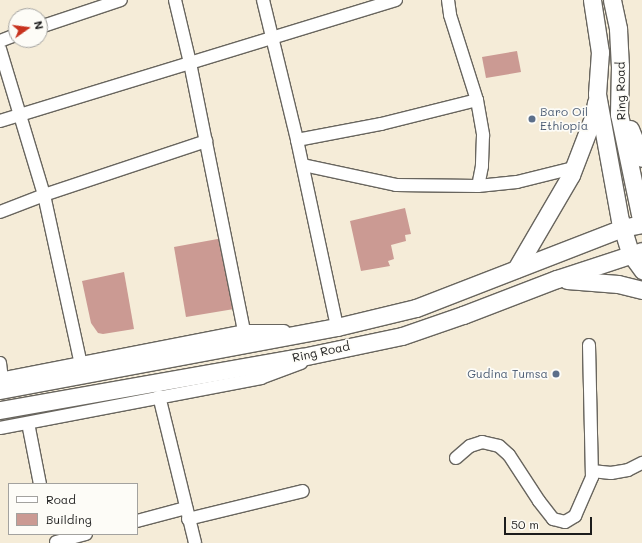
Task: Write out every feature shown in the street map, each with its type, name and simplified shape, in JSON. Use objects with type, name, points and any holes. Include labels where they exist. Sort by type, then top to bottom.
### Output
[{"type":"highway","name":"Ring Road","points":[[0,410],[327,352],[402,336],[637,253],[622,228],[616,201],[597,94],[600,52],[592,0]]},
{"type":"highway","name":"Ring Road","points":[[1,383],[314,332],[416,308],[622,228],[642,224],[619,114],[620,90],[618,29],[612,0]]},
{"type":"highway","points":[[620,90],[631,133],[642,158]]},
{"type":"highway","points":[[516,269],[558,200],[573,168],[594,116],[597,94]]},
{"type":"highway","points":[[557,280],[596,282],[642,290]]},
{"type":"main road","points":[[637,253],[642,271]]},
{"type":"street","points":[[48,24],[121,0]]},
{"type":"street","points":[[175,0],[190,63],[244,331]]},
{"type":"street","points":[[264,0],[298,140],[337,327]]},
{"type":"street","points":[[0,121],[396,0]]},
{"type":"street","points":[[448,0],[450,15],[477,100],[483,135],[482,166],[478,186]]},
{"type":"street","points":[[0,49],[44,194],[81,364]]},
{"type":"street","points":[[298,140],[381,124],[477,100]]},
{"type":"street","points":[[0,212],[44,194],[206,142]]},
{"type":"street","points":[[303,165],[396,185],[478,186],[517,182],[573,168]]},
{"type":"street","points":[[0,363],[1,383],[81,364],[244,331],[314,332]]},
{"type":"street","points":[[456,458],[470,446],[482,442],[499,446],[509,455],[539,501],[553,519],[564,522],[575,516],[592,477],[589,345]]},
{"type":"street","points":[[0,428],[159,396],[261,378],[327,352]]},
{"type":"street","points":[[159,396],[195,543]]},
{"type":"street","points":[[28,423],[40,483]]},
{"type":"street","points":[[592,471],[611,473],[628,470],[642,463]]},
{"type":"street","points":[[138,520],[187,513],[303,491]]},
{"type":"street","points":[[55,540],[81,535]]},
{"type":"building","points":[[517,51],[521,72],[486,78],[482,57]]},
{"type":"building","points":[[405,208],[411,234],[405,235],[406,241],[391,245],[394,259],[388,261],[390,266],[361,271],[350,221]]},
{"type":"building","points":[[223,238],[234,309],[186,317],[174,247]]},
{"type":"building","points":[[124,272],[134,329],[103,334],[98,333],[91,323],[82,281]]},
{"type":"place","name":"Baro Oil Ethiopia","points":[[532,119]]},
{"type":"place","name":"Gudina Tumsa","points":[[556,374]]}]
